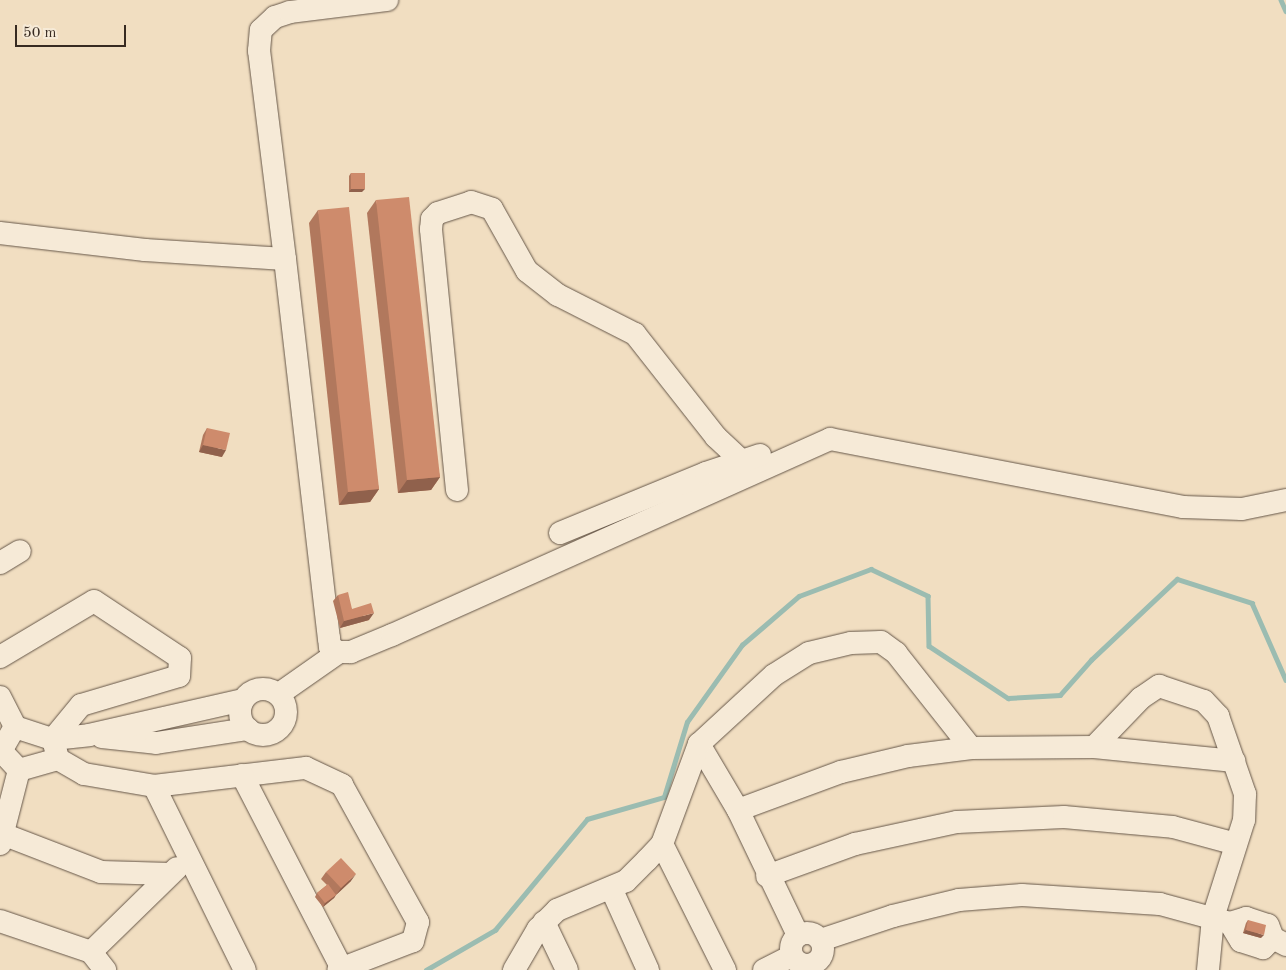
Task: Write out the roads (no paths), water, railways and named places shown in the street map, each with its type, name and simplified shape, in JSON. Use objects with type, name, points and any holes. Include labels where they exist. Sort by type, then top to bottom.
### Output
[{"type":"street","points":[[387,0],[290,12],[275,17],[261,30],[259,51],[286,259],[330,647],[339,652],[351,652],[392,635],[830,439],[1183,508],[1242,509],[1286,500]]},
{"type":"street","points":[[457,490],[430,229],[432,219],[438,213],[471,202],[492,210],[528,271],[558,295],[635,334],[716,437],[743,462]]},
{"type":"street","points":[[0,233],[145,250],[286,259]]},
{"type":"street","points":[[560,533],[706,473],[743,462],[832,426],[1057,466],[1242,509]]},
{"type":"street","points":[[0,563],[20,551]]},
{"type":"street","points":[[0,657],[94,601],[180,658],[179,676],[81,705],[56,749]]},
{"type":"street","points":[[514,970],[544,922],[556,910],[626,880],[662,844],[699,744],[774,675],[809,654],[851,643],[880,642],[896,654],[971,748]]},
{"type":"street","points":[[170,874],[101,872],[1,837],[18,770],[56,749],[89,735],[243,700],[260,689],[279,694],[339,652]]},
{"type":"street","points":[[1094,747],[1152,689],[1167,686],[1212,707],[1245,794],[1244,820],[1236,844],[1222,921],[1208,970]]},
{"type":"street","points":[[89,735],[156,743],[248,729],[268,735],[277,731],[287,713],[279,694]]},
{"type":"street","points":[[0,697],[15,727],[56,749],[84,774],[154,786],[242,775],[306,768],[342,785],[418,922],[414,941],[340,969],[242,775]]},
{"type":"street","points":[[243,700],[240,710],[248,729]]},
{"type":"street","points":[[15,727],[0,751],[18,770]]},
{"type":"street","points":[[699,744],[738,810],[803,956]]},
{"type":"street","points":[[738,810],[841,772],[908,756],[971,748],[1094,747],[1234,761]]},
{"type":"street","points":[[154,786],[245,970]]},
{"type":"street","points":[[768,876],[854,844],[957,822],[1064,817],[1172,827],[1236,844]]},
{"type":"street","points":[[662,844],[725,970]]},
{"type":"street","points":[[91,952],[189,857]]},
{"type":"street","points":[[611,888],[648,970]]},
{"type":"street","points":[[764,970],[803,956],[813,934],[821,940],[893,916],[959,900],[1022,895],[1160,904],[1222,921],[1241,941],[1263,948],[1280,942]]},
{"type":"street","points":[[0,922],[91,952],[105,970]]},
{"type":"street","points":[[544,922],[568,970]]},
{"type":"waterway","points":[[1281,0],[1286,11]]},
{"type":"waterway","points":[[426,970],[495,930],[587,819],[664,797],[687,722],[742,645],[799,596],[871,569],[928,596],[929,646],[1008,698],[1060,695],[1091,660],[1177,579],[1252,603],[1286,680]]}]
